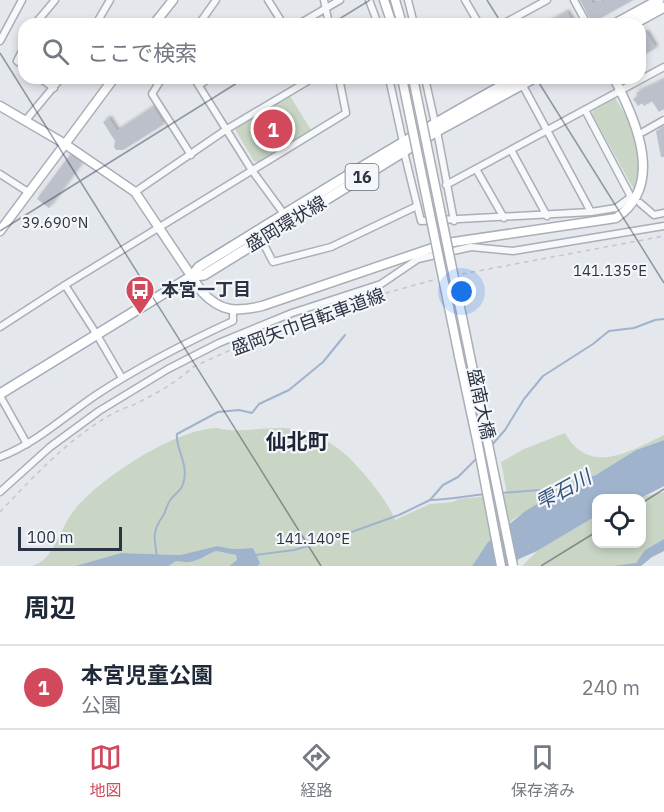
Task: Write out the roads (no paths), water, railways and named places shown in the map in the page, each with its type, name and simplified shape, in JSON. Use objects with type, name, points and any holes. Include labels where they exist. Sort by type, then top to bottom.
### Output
[{"type":"main road","points":[[626,18],[659,0]]},
{"type":"main road","points":[[644,18],[664,7]]},
{"type":"main road","name":"盛岡環状線","points":[[192,276],[204,274],[436,127],[509,84]]},
{"type":"main road","name":"盛岡環状線","points":[[0,395],[192,276],[199,267],[284,214],[404,147]]},
{"type":"street","points":[[0,41],[22,0]]},
{"type":"street","points":[[40,18],[55,0]]},
{"type":"street","points":[[100,18],[110,0]]},
{"type":"street","points":[[158,18],[172,0]]},
{"type":"street","points":[[203,18],[216,0]]},
{"type":"street","points":[[268,0],[279,18]]},
{"type":"street","points":[[324,0],[328,18]]},
{"type":"street","points":[[309,18],[340,0]]},
{"type":"street","points":[[369,0],[376,18]]},
{"type":"street","points":[[384,0],[390,18]]},
{"type":"street","points":[[395,0],[400,18]]},
{"type":"street","points":[[408,0],[412,18]]},
{"type":"street","points":[[465,0],[476,18]]},
{"type":"street","points":[[513,18],[547,0]]},
{"type":"street","points":[[574,0],[584,18]]},
{"type":"street","points":[[646,78],[664,68]]},
{"type":"street","points":[[48,84],[54,88]]},
{"type":"street","points":[[26,120],[57,84]]},
{"type":"street","points":[[0,231],[107,84]]},
{"type":"street","points":[[158,84],[152,94],[191,155]]},
{"type":"street","points":[[135,192],[227,129],[303,84]]},
{"type":"street","points":[[0,327],[159,226],[346,113],[340,84]]},
{"type":"street","points":[[390,84],[421,221],[547,216],[616,208],[632,197],[585,110]]},
{"type":"street","name":"盛南大橋","points":[[403,84],[501,566]]},
{"type":"street","name":"盛南大橋","points":[[414,84],[513,566]]},
{"type":"street","points":[[426,84],[454,221]]},
{"type":"street","points":[[519,84],[548,131],[591,212]]},
{"type":"street","points":[[617,84],[643,132],[651,151],[652,162]]},
{"type":"street","points":[[446,185],[634,84]]},
{"type":"street","points":[[199,85],[251,170],[284,214]]},
{"type":"street","points":[[0,106],[65,144],[135,192],[192,276],[214,304],[233,310],[262,306],[447,243],[616,219],[640,203],[651,181]]},
{"type":"street","points":[[643,132],[664,120]]},
{"type":"street","points":[[511,150],[547,216]]},
{"type":"street","points":[[476,169],[504,218]]},
{"type":"street","points":[[0,174],[28,192]]},
{"type":"street","points":[[640,203],[654,215],[664,213]]},
{"type":"street","points":[[261,239],[273,262],[331,247],[417,206]]},
{"type":"street","points":[[0,492],[50,447],[90,417],[168,369],[219,343],[292,313],[381,284],[418,259],[471,247],[513,251],[664,226]]},
{"type":"street","points":[[65,285],[122,378]]},
{"type":"street","points":[[0,458],[27,444],[122,378],[176,347],[233,321],[233,310]]},
{"type":"street","points":[[0,395],[27,444]]},
{"type":"water","name":"雫石川","points":[[664,440],[664,486],[646,495],[592,494],[592,518],[519,559],[511,566],[472,566],[488,542],[524,512],[582,476],[594,476],[636,450]]},
{"type":"water","points":[[664,539],[664,551],[641,566],[612,566],[636,563],[645,550]]},
{"type":"water","points":[[217,546],[233,549],[253,548],[260,563],[258,566],[229,566],[237,560],[236,555],[216,551],[197,560],[176,561],[169,566],[75,566],[121,553],[180,555]]},
{"type":"waterway","points":[[491,446],[543,376],[609,331],[634,328],[664,319]]},
{"type":"waterway","points":[[157,556],[155,531],[170,501],[181,488],[185,474],[177,434],[218,412],[239,410],[252,413],[259,404],[289,390],[323,362],[345,335]]},
{"type":"waterway","points":[[255,555],[294,550],[399,515],[430,500],[443,485],[458,477],[477,458]]},
{"type":"waterway","points":[[500,493],[566,488]]},
{"type":"waterway","points":[[430,500],[485,494]]},
{"type":"place","name":"本宮児童公園","points":[[273,129]]},
{"type":"place","name":"本宮一丁目","points":[[140,316]]},
{"type":"district","name":"仙北町","points":[[297,442]]}]
